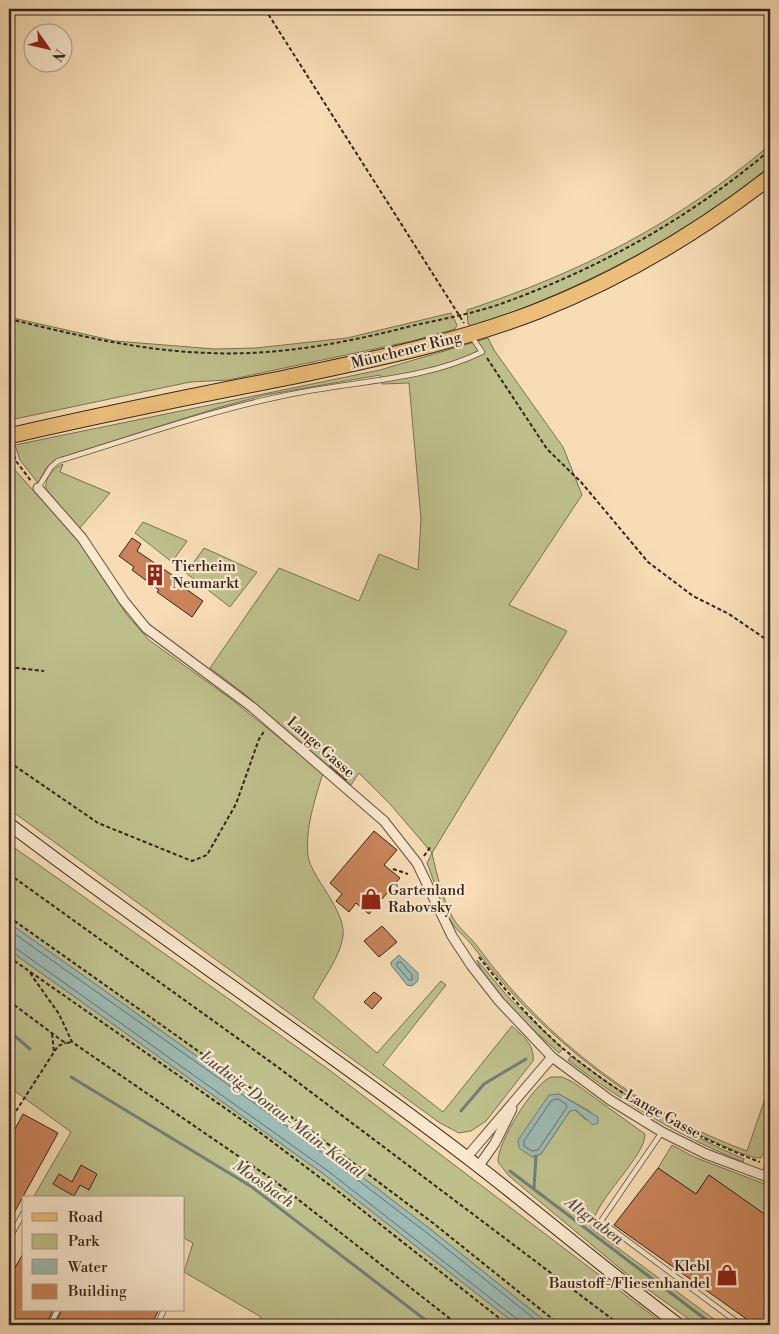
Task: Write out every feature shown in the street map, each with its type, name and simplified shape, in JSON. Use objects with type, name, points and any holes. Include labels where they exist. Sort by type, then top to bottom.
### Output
[{"type":"main road","name":"Münchener Ring","points":[[10,441],[24,432],[416,349],[537,312],[640,264],[703,226],[770,177]]},
{"type":"main road","points":[[9,431],[24,432]]},
{"type":"main road","points":[[9,824],[478,1166],[589,1256],[679,1325]]},
{"type":"street","name":"Lange Gasse","points":[[38,488],[76,531],[124,601],[146,628],[270,722],[384,821],[417,863],[452,936],[471,965],[499,1001],[552,1057],[610,1100],[662,1132],[706,1154],[767,1177]]},
{"type":"street","points":[[466,1158],[552,1057]]},
{"type":"street","points":[[478,1166],[501,1132],[517,1097]]},
{"type":"lane","points":[[38,488],[51,467],[58,462],[236,406],[330,385],[413,374],[482,352],[470,334]]},
{"type":"lane","points":[[662,1132],[601,1221],[741,1325]]},
{"type":"lane","points":[[767,1177],[767,1165],[770,1158]]},
{"type":"lane","points":[[9,1239],[22,1216]]},
{"type":"lane","points":[[50,1325],[57,1312]]},
{"type":"lane","points":[[157,1325],[163,1312]]},
{"type":"path","points":[[265,9],[470,334]]},
{"type":"path","points":[[9,319],[114,344],[210,353],[269,350],[342,342],[506,302],[605,260],[665,228],[728,185],[770,150]]},
{"type":"path","points":[[482,352],[547,449],[581,482],[648,562],[693,596],[729,614],[770,642]]},
{"type":"path","points":[[10,441],[16,461],[38,488]]},
{"type":"path","points":[[9,667],[44,671]]},
{"type":"path","points":[[9,762],[98,823],[192,861],[207,855],[236,804],[259,739],[270,722]]},
{"type":"path","points":[[417,863],[432,846]]},
{"type":"path","points":[[394,869],[408,874]]},
{"type":"path","points":[[9,874],[278,1068],[620,1325]]},
{"type":"path","points":[[9,917],[312,1131],[560,1325]]},
{"type":"path","points":[[478,956],[512,998],[574,1057],[638,1102],[684,1129],[767,1165]]},
{"type":"path","points":[[9,957],[262,1134],[508,1325]]},
{"type":"path","points":[[28,971],[59,1014],[72,1042],[276,1182],[458,1325]]},
{"type":"path","points":[[9,1001],[66,1043]]},
{"type":"path","points":[[52,1034],[54,1052]]},
{"type":"path","points":[[9,1122],[58,1046],[72,1042]]},
{"type":"green space","points":[[770,145],[770,166],[702,216],[666,239],[553,296],[474,327],[468,324],[467,310],[550,279],[589,262],[627,242],[700,198]]},
{"type":"green space","points":[[451,313],[457,325],[455,329],[412,341],[228,380],[190,382],[10,420],[9,317],[115,341],[214,349],[256,348],[347,338]]},
{"type":"green space","points":[[488,338],[494,350],[563,447],[582,495],[509,605],[567,631],[432,853],[390,804],[359,773],[351,785],[242,692],[210,668],[279,568],[359,601],[379,554],[418,570],[421,519],[409,383],[382,384],[380,375],[265,395],[217,408],[56,459],[46,468],[38,483],[20,460],[15,445],[380,370]]},
{"type":"green space","points":[[9,453],[14,469],[77,539],[127,615],[149,640],[231,699],[323,773],[309,824],[308,856],[315,874],[339,915],[343,936],[335,960],[313,998],[377,1053],[441,981],[446,985],[383,1065],[443,1112],[512,1026],[527,1041],[532,1050],[533,1061],[486,1121],[471,1131],[459,1133],[440,1123],[9,809]]},
{"type":"green space","points":[[63,464],[60,472],[110,493],[79,529],[46,489],[50,474]]},
{"type":"green space","points":[[143,522],[187,541],[172,562],[135,533]]},
{"type":"green space","points":[[204,548],[257,572],[230,607],[186,573]]},
{"type":"green space","points":[[9,844],[328,1069],[665,1325],[550,1325],[430,1229],[298,1128],[9,923]]},
{"type":"green space","points":[[432,853],[443,894],[453,918],[506,983],[566,1043],[599,1070],[634,1094],[670,1116],[708,1135],[747,1151],[770,1084],[770,1117],[765,1131],[770,1133],[770,1141],[761,1158],[748,1156],[732,1150],[670,1119],[607,1078],[548,1030],[496,975],[449,919],[427,863]]},
{"type":"green space","points":[[9,950],[325,1175],[517,1325],[258,1325],[261,1317],[185,1273],[193,1243],[185,1239],[185,1196],[34,1196],[71,1132],[9,1087]]},
{"type":"green space","points":[[477,960],[510,999],[563,1049],[559,1053],[501,998],[491,986]]},
{"type":"green space","points":[[571,1056],[612,1086],[654,1113],[721,1149],[744,1159],[743,1162],[696,1141],[630,1104],[568,1060]]},
{"type":"green space","points":[[551,1077],[562,1077],[573,1082],[645,1134],[638,1154],[602,1204],[591,1228],[722,1325],[697,1325],[628,1275],[509,1176],[498,1162],[503,1142],[517,1115],[544,1082]],"holes":[[[559,1094],[591,1112],[586,1120],[575,1110],[570,1111],[541,1154],[532,1157]]]},
{"type":"green space","points":[[672,1145],[694,1157],[770,1186],[770,1218],[709,1175],[696,1194],[658,1168]]},
{"type":"water","points":[[9,923],[298,1128],[430,1229],[550,1325],[517,1325],[325,1175],[9,950]]},
{"type":"water","points":[[399,955],[418,973],[418,981],[412,986],[407,985],[391,965],[391,962]]},
{"type":"water","points":[[559,1094],[598,1117],[598,1123],[593,1125],[576,1110],[570,1111],[541,1154],[532,1157],[519,1148],[518,1140],[549,1095]]},
{"type":"building","name":"Tierheim Neumarkt","points":[[132,538],[141,544],[137,551],[178,579],[176,582],[203,601],[192,617],[157,592],[159,590],[132,570],[134,567],[119,556]]},
{"type":"building","points":[[335,759],[352,772],[346,780],[330,766]]},
{"type":"building","points":[[374,831],[397,850],[384,865],[400,878],[369,914],[356,903],[349,912],[336,901],[342,894],[330,883]]},
{"type":"building","points":[[382,926],[397,942],[379,957],[364,941]]},
{"type":"building","points":[[374,992],[382,998],[372,1009],[364,1002]]},
{"type":"building","points":[[23,1114],[58,1133],[9,1222],[9,1140]]},
{"type":"building","points":[[81,1165],[97,1174],[89,1190],[80,1185],[74,1196],[53,1184],[59,1174],[72,1182]]},
{"type":"building","name":"Klebl Baustoff-/Fliesenhandel","points":[[658,1168],[696,1194],[709,1175],[770,1218],[770,1325],[755,1325],[614,1225]]},
{"type":"building","points":[[22,1255],[22,1312],[52,1312],[46,1325],[9,1325],[9,1278]]},
{"type":"building","points":[[61,1312],[158,1312],[151,1325],[54,1325]]},
{"type":"waterway","name":"Moosbach","points":[[9,1031],[30,1049]]},
{"type":"waterway","points":[[461,1111],[484,1084],[526,1059]]},
{"type":"waterway","name":"Moosbach","points":[[71,1077],[252,1187],[432,1325]]},
{"type":"waterway","points":[[534,1188],[536,1156]]},
{"type":"waterway","name":"Altgraben","points":[[510,1171],[713,1325]]},
{"type":"place","name":"Tierheim Neumarkt","points":[[155,575]]},
{"type":"place","name":"Gartenland Rabovsky","points":[[371,899]]},
{"type":"place","name":"Klebl Baustoff-/Fliesenhandel","points":[[727,1275]]},
{"type":"water label","name":"Ludwig-Donau-Main-Kanal","points":[[283,1114]]}]
